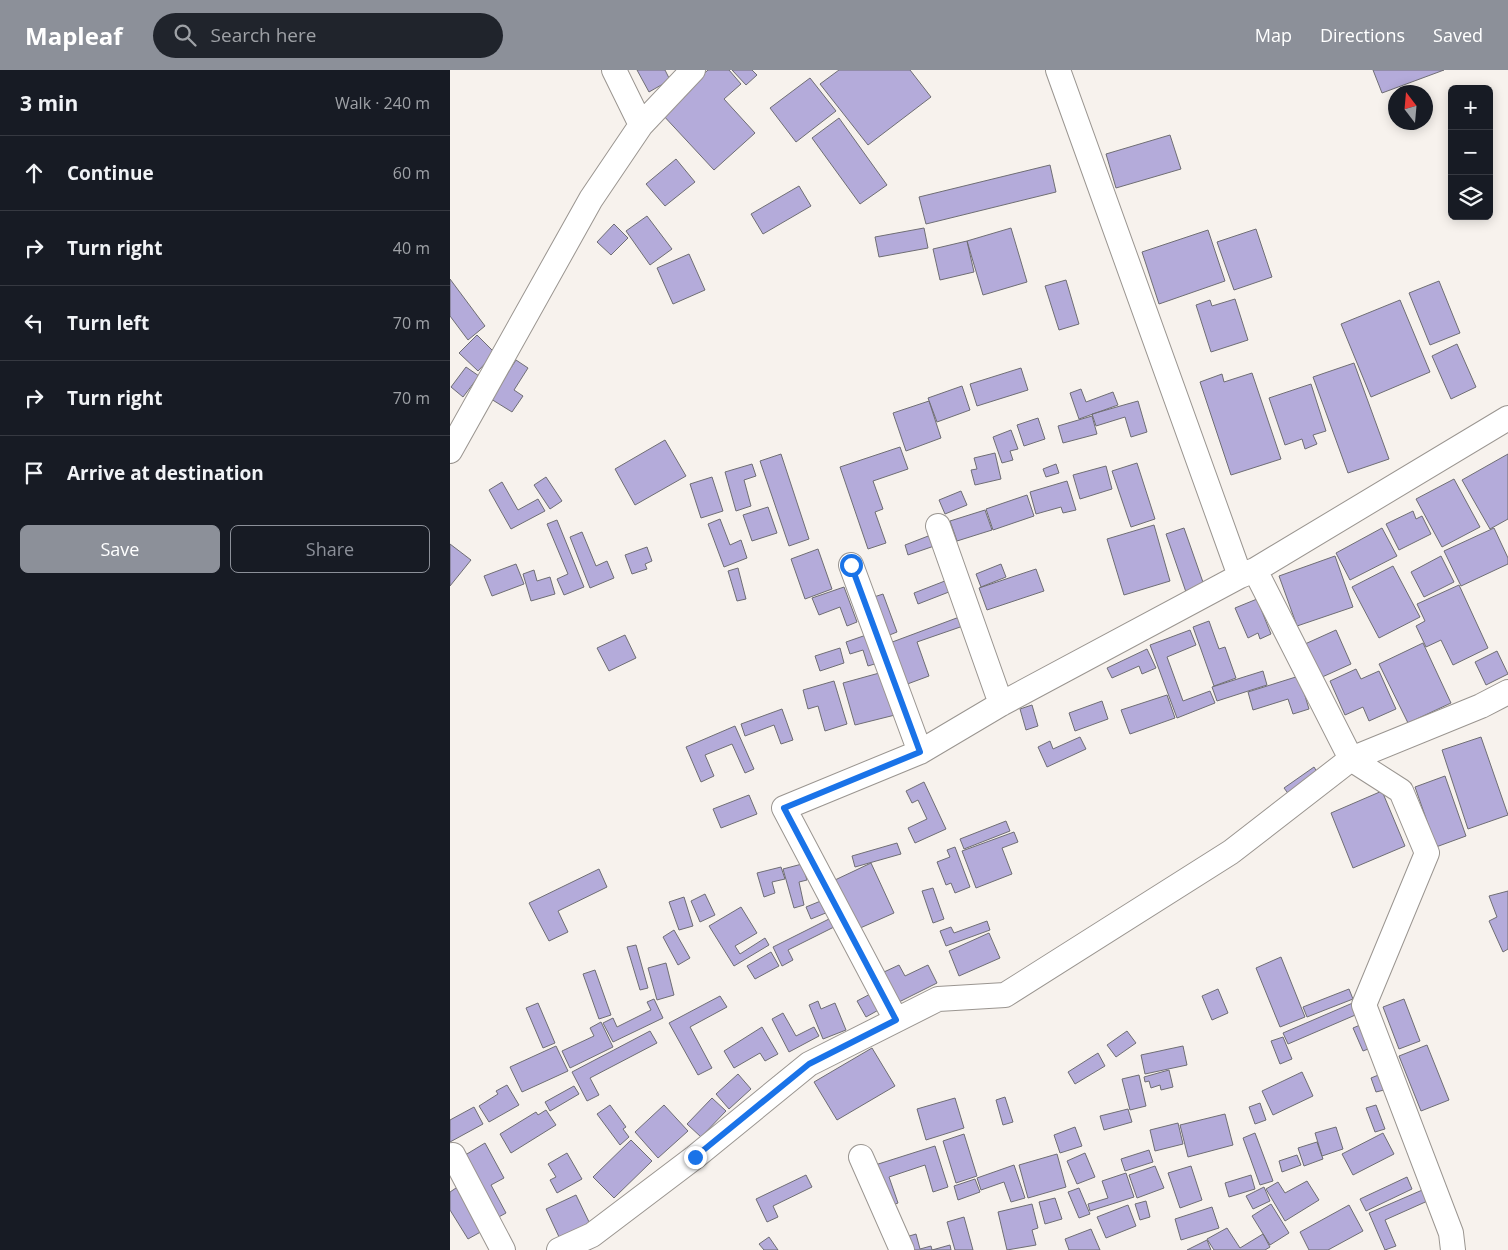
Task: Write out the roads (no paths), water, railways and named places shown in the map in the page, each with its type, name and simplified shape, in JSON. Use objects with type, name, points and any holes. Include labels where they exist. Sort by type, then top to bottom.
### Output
[{"type":"street","points":[[614,70],[641,124]]},
{"type":"street","points":[[450,451],[591,198],[641,124],[693,70]]},
{"type":"street","points":[[1058,70],[1247,573],[1351,760],[1401,791],[1427,853],[1364,1006],[1451,1233],[1453,1250]]},
{"type":"street","points":[[896,1020],[784,808],[920,752],[1001,704],[1247,573],[1508,418]]},
{"type":"street","points":[[938,526],[1001,704]]},
{"type":"street","points":[[851,565],[920,752]]},
{"type":"street","points":[[559,1250],[592,1235],[695,1157],[809,1064],[938,999],[1005,995],[1231,852],[1351,760],[1481,706],[1508,692]]},
{"type":"street","points":[[450,1157],[453,1155],[503,1250]]},
{"type":"street","points":[[861,1157],[902,1250]]}]
